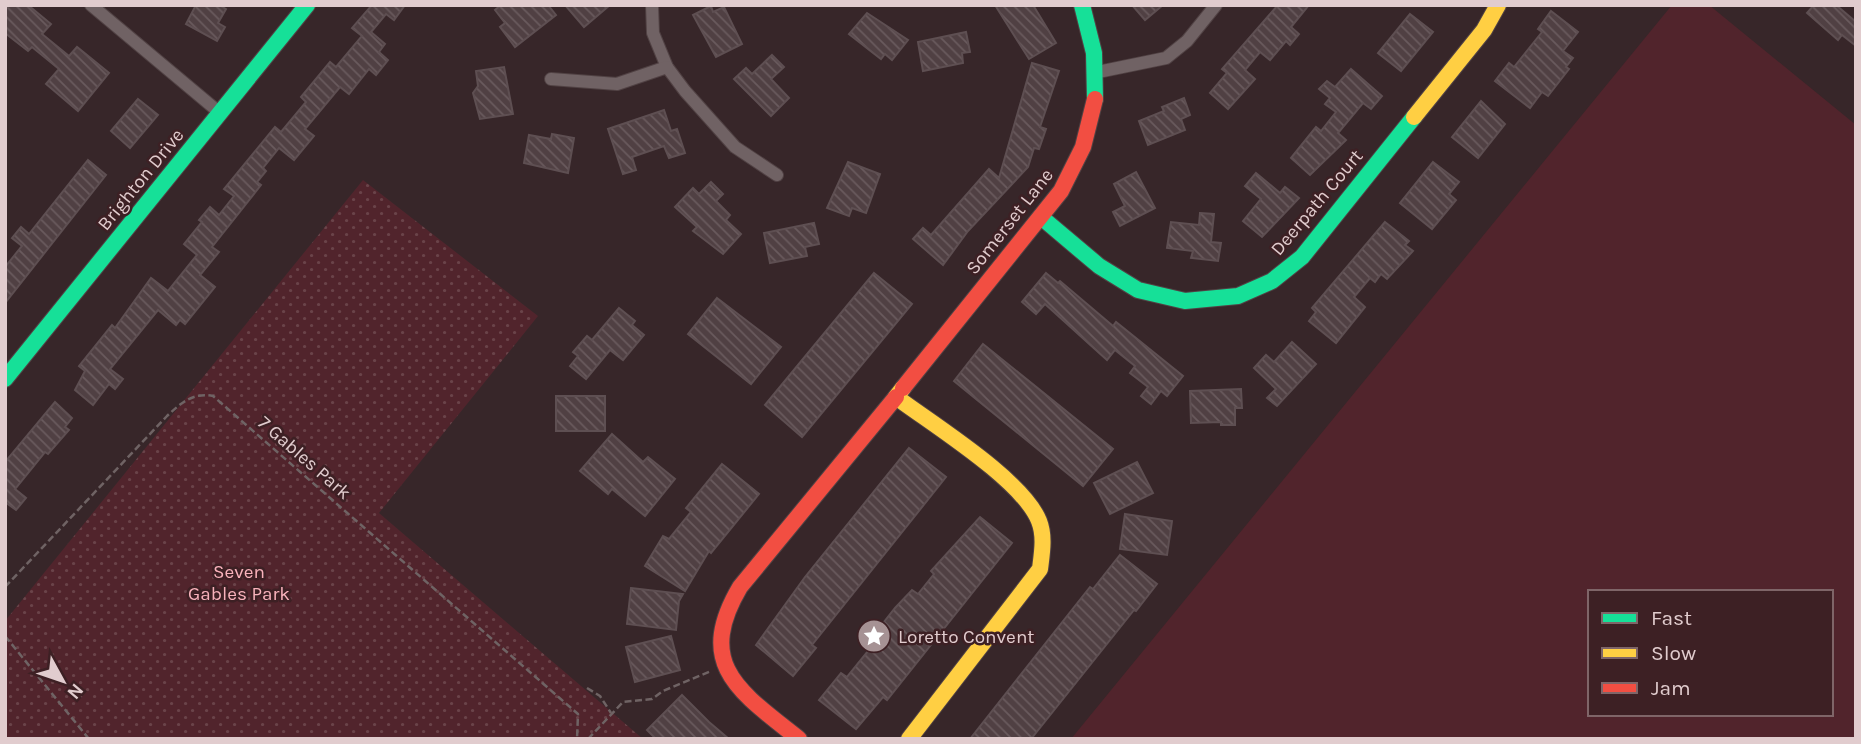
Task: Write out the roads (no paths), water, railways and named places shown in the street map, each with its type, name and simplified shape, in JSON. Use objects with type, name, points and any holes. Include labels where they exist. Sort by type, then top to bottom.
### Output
[{"type":"street","points":[[91,5],[220,113]]},
{"type":"street","name":"Brighton Drive","points":[[5,379],[307,5]]},
{"type":"street","points":[[652,5],[653,33],[667,67],[734,147],[777,175]]},
{"type":"street","name":"Somerset Lane","points":[[799,739],[737,687],[724,665],[719,643],[720,623],[729,602],[1041,217],[1079,161],[1093,118],[1098,72],[1082,5]]},
{"type":"street","points":[[1098,72],[1166,58],[1187,41],[1216,5]]},
{"type":"street","name":"Deerpath Court","points":[[1041,217],[1107,272],[1146,295],[1184,303],[1234,298],[1254,291],[1275,280],[1302,257],[1484,30],[1498,5]]},
{"type":"street","points":[[551,79],[617,84],[667,67]]},
{"type":"street","points":[[896,397],[1022,494],[1038,517],[1043,542],[1040,569],[909,739]]},
{"type":"place","name":"Loretto Convent","points":[[874,636]]},
{"type":"park label","name":"Seven Gables Park","points":[[239,582]]}]
